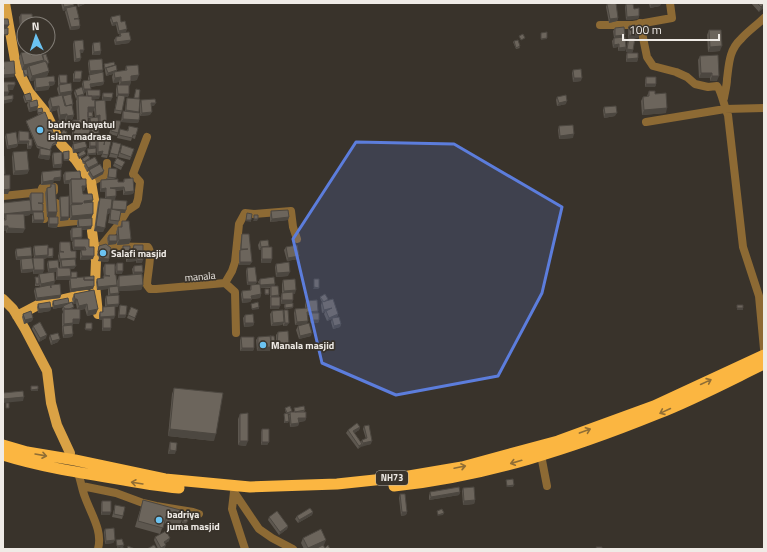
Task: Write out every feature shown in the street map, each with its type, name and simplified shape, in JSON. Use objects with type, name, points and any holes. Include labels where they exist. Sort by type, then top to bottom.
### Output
[{"type":"highway","name":"NH73","points":[[3,445],[27,452],[165,479],[250,487],[337,484],[403,477],[462,467],[558,440],[654,406],[764,355]]},
{"type":"highway","name":"NH73","points":[[3,455],[25,462],[78,473],[164,487],[253,493],[339,491],[405,484],[467,475],[560,449],[658,414],[764,364]]},
{"type":"main road","points":[[5,3],[16,66],[19,74],[29,92],[46,113],[61,144],[75,159],[91,182],[94,205],[92,231],[98,246],[96,266],[98,314]]},
{"type":"main road","points":[[17,316],[38,305],[96,292]]},
{"type":"main road","points":[[3,299],[13,309],[47,371],[51,403],[57,425],[70,453],[68,459]]},
{"type":"street","points":[[600,25],[633,25],[672,18],[670,3]]},
{"type":"street","points":[[724,106],[728,64],[732,50],[740,39],[764,18]]},
{"type":"street","points":[[640,23],[647,57],[653,66],[676,72],[687,77],[695,84],[708,87],[717,86],[721,90],[724,106],[728,115],[743,247],[759,296],[764,348]]},
{"type":"street","points":[[646,122],[724,106],[764,108]]},
{"type":"street","points":[[98,246],[119,224],[127,211],[136,205],[140,182],[133,174],[138,150],[147,137]]},
{"type":"street","points":[[91,182],[105,175],[108,170],[107,163]]},
{"type":"street","points":[[3,196],[41,192],[42,188],[54,188],[58,223],[93,220]]},
{"type":"street","points":[[41,192],[43,195],[44,219]]},
{"type":"street","name":"manala","points":[[98,246],[148,246],[151,252],[147,285],[150,289],[156,290],[225,283],[232,272],[235,262],[239,224],[245,212],[254,214],[291,212],[293,227],[297,239]]},
{"type":"street","points":[[225,283],[235,292],[236,333]]},
{"type":"street","points":[[541,454],[547,486]]},
{"type":"street","points":[[78,473],[85,497],[97,524],[98,549]]},
{"type":"street","points":[[82,486],[116,493],[143,503],[181,509],[199,514]]},
{"type":"street","points":[[234,492],[232,509],[245,549]]},
{"type":"street","points":[[234,492],[259,529],[293,549]]},
{"type":"highlighted area","points":[[356,142],[454,144],[562,207],[542,293],[498,376],[396,395],[322,363],[293,239]]},
{"type":"building","points":[[63,3],[73,3],[74,5],[64,7]]},
{"type":"building","points":[[616,3],[618,18],[610,19],[607,4]]},
{"type":"building","points":[[757,3],[764,3],[764,4],[761,7]]},
{"type":"building","points":[[626,4],[633,4],[634,9],[639,8],[639,16],[627,17]]},
{"type":"building","points":[[76,6],[79,18],[74,19],[79,19],[80,26],[71,27],[66,8]]},
{"type":"building","points":[[21,14],[32,14],[32,16],[21,16]]},
{"type":"building","points":[[120,15],[121,22],[125,21],[127,29],[119,31],[117,22],[113,23],[111,17]]},
{"type":"building","points":[[3,19],[8,19],[9,25],[3,25]]},
{"type":"building","points":[[629,26],[639,26],[639,35],[629,35]]},
{"type":"building","points":[[624,27],[625,35],[615,36],[615,28]]},
{"type":"building","points":[[8,28],[8,34],[3,35],[3,29]]},
{"type":"building","points":[[709,30],[721,30],[722,46],[710,47]]},
{"type":"building","points":[[129,32],[131,40],[116,42],[116,37],[121,36],[120,33]]},
{"type":"building","points":[[547,32],[547,38],[541,39],[541,33]]},
{"type":"building","points":[[523,34],[525,38],[521,40],[519,36]]},
{"type":"building","points":[[625,37],[626,47],[619,48],[619,44],[614,45],[614,38]]},
{"type":"building","points":[[629,38],[635,38],[633,50],[627,49]]},
{"type":"building","points":[[83,40],[84,50],[80,50],[81,58],[76,59],[74,41]]},
{"type":"building","points":[[518,40],[520,46],[516,48],[514,41]]},
{"type":"building","points":[[100,42],[101,51],[94,52],[93,43]]},
{"type":"building","points":[[627,53],[638,53],[638,58],[627,59]]},
{"type":"building","points":[[718,55],[719,76],[712,76],[712,73],[701,73],[700,56]]},
{"type":"building","points":[[22,56],[43,56],[44,60],[24,65]]},
{"type":"building","points":[[42,56],[47,56],[49,63],[44,61]]},
{"type":"building","points":[[102,59],[103,70],[90,71],[89,60]]},
{"type":"building","points":[[14,61],[15,74],[3,75],[3,62]]},
{"type":"building","points":[[46,61],[49,71],[32,76],[29,66]]},
{"type":"building","points":[[114,62],[115,65],[105,68],[104,64]]},
{"type":"building","points":[[116,65],[117,70],[108,73],[106,68]]},
{"type":"building","points":[[138,65],[139,75],[131,76],[131,81],[121,82],[121,77],[115,78],[114,72],[127,70],[126,66]]},
{"type":"building","points":[[27,69],[28,75],[25,75],[23,70]]},
{"type":"building","points":[[581,69],[582,78],[574,78],[573,70]]},
{"type":"building","points":[[75,71],[82,71],[81,79],[74,79]]},
{"type":"building","points":[[103,72],[104,82],[90,84],[91,89],[84,89],[83,81],[90,80],[89,75]]},
{"type":"building","points":[[59,75],[67,75],[67,83],[60,83]]},
{"type":"building","points":[[54,76],[55,82],[49,82],[50,86],[36,88],[35,78]]},
{"type":"building","points":[[646,77],[656,77],[656,84],[646,84]]},
{"type":"building","points":[[3,82],[15,82],[15,85],[8,85],[9,92],[3,92]]},
{"type":"building","points":[[71,83],[72,91],[60,93],[59,85]]},
{"type":"building","points":[[117,85],[129,85],[129,94],[118,94]]},
{"type":"building","points":[[82,87],[84,94],[77,96],[75,90]]},
{"type":"building","points":[[136,89],[140,90],[139,98],[134,98]]},
{"type":"building","points":[[87,90],[100,90],[100,96],[88,96]]},
{"type":"building","points":[[649,91],[655,91],[655,94],[666,93],[667,108],[644,110],[643,97],[649,96]]},
{"type":"building","points":[[30,93],[32,100],[26,101],[24,95]]},
{"type":"building","points":[[103,93],[113,93],[112,98],[103,97]]},
{"type":"building","points":[[71,94],[73,104],[66,106],[63,96]]},
{"type":"building","points":[[13,95],[13,99],[3,101],[3,96]]},
{"type":"building","points":[[62,95],[65,106],[72,105],[74,115],[60,115],[59,106],[52,107],[50,98]]},
{"type":"building","points":[[118,95],[125,96],[122,111],[115,110]]},
{"type":"building","points":[[566,95],[567,101],[559,103],[557,97]]},
{"type":"building","points":[[78,96],[92,96],[92,100],[95,100],[95,107],[88,107],[88,123],[73,124],[73,120],[79,120]]},
{"type":"building","points":[[127,98],[140,99],[139,112],[126,110]]},
{"type":"building","points":[[155,99],[156,103],[151,103],[152,112],[142,113],[141,100]]},
{"type":"building","points":[[37,100],[38,106],[30,108],[29,102]]},
{"type":"building","points":[[105,100],[107,126],[100,126],[100,115],[96,116],[95,101]]},
{"type":"building","points":[[616,106],[617,113],[605,114],[604,107]]},
{"type":"building","points":[[42,108],[43,112],[38,113],[37,109]]},
{"type":"building","points":[[123,111],[140,113],[139,120],[123,119]]},
{"type":"building","name":"badriya hayatul islam madrasa","points":[[45,112],[57,142],[53,144],[50,150],[37,146],[26,121]]},
{"type":"building","points":[[88,112],[92,112],[93,116],[88,117]]},
{"type":"building","points":[[98,117],[99,125],[91,126],[90,118]]},
{"type":"building","points":[[70,120],[70,127],[58,127],[58,121]]},
{"type":"building","points":[[113,120],[121,121],[118,133],[111,131]]},
{"type":"building","points":[[573,125],[574,134],[560,136],[559,126]]},
{"type":"building","points":[[129,126],[138,128],[136,135],[133,135],[132,138],[119,135],[120,129],[128,131]]},
{"type":"building","points":[[90,127],[90,133],[84,134],[85,140],[74,141],[73,128]]},
{"type":"building","points":[[98,128],[99,133],[92,134],[91,129]]},
{"type":"building","points":[[63,130],[67,132],[66,136],[61,134]]},
{"type":"building","points":[[19,131],[29,132],[29,139],[32,139],[32,146],[28,146],[29,141],[19,141]]},
{"type":"building","points":[[16,132],[18,144],[8,146],[6,134]]},
{"type":"building","points":[[90,134],[96,134],[96,146],[90,146]]},
{"type":"building","points":[[98,139],[105,139],[104,145],[105,140],[111,141],[108,155],[102,154],[103,151],[98,152]]},
{"type":"building","points":[[85,141],[87,147],[74,150],[73,144]]},
{"type":"building","points":[[113,142],[121,144],[118,155],[110,153]]},
{"type":"building","points":[[122,145],[134,149],[131,157],[120,153]]},
{"type":"building","points":[[40,148],[51,150],[50,156],[40,155]]},
{"type":"building","points":[[96,148],[96,153],[88,154],[87,149]]},
{"type":"building","points":[[84,150],[86,154],[79,157],[78,154]]},
{"type":"building","points":[[27,151],[29,170],[15,171],[13,152]]},
{"type":"building","points":[[69,151],[69,159],[64,160],[63,152]]},
{"type":"building","points":[[62,152],[62,164],[54,165],[53,153]]},
{"type":"building","points":[[88,155],[90,158],[84,162],[82,159]]},
{"type":"building","points":[[4,156],[5,174],[3,174]]},
{"type":"building","points":[[95,157],[98,163],[88,168],[85,162]]},
{"type":"building","points":[[117,158],[125,162],[122,167],[114,163]]},
{"type":"building","points":[[100,164],[104,171],[93,177],[89,170]]},
{"type":"building","points":[[109,168],[117,169],[116,178],[108,177]]},
{"type":"building","points":[[61,170],[61,177],[43,182],[42,172]]},
{"type":"building","points":[[80,171],[81,179],[71,179],[65,181],[65,172]]},
{"type":"building","points":[[3,175],[10,175],[10,189],[3,190]]},
{"type":"building","points":[[133,178],[134,191],[125,192],[124,187],[110,188],[116,189],[116,196],[106,197],[106,188],[101,189],[101,180],[118,179],[118,182],[124,182],[124,179]]},
{"type":"building","points":[[71,179],[86,179],[86,186],[82,186],[83,194],[92,194],[93,200],[84,201],[84,203],[93,202],[93,214],[72,216],[71,205],[83,203],[72,203]]},
{"type":"building","points":[[51,184],[55,184],[57,212],[48,212],[47,188],[51,187]]},
{"type":"building","points":[[31,193],[43,193],[43,203],[38,203],[43,204],[43,211],[31,211]]},
{"type":"building","points":[[69,196],[69,217],[61,217],[60,197]]},
{"type":"building","points":[[100,198],[112,199],[111,209],[108,209],[105,228],[96,226]]},
{"type":"building","points":[[30,200],[32,211],[3,214],[3,203]]},
{"type":"building","points":[[113,200],[127,201],[126,210],[112,209]]},
{"type":"building","points":[[111,209],[121,211],[119,221],[110,220]]},
{"type":"building","points":[[288,210],[289,217],[272,219],[271,211]]},
{"type":"building","points":[[33,212],[43,212],[44,220],[34,220]]},
{"type":"building","points":[[247,213],[252,214],[251,220],[246,220]]},
{"type":"building","points":[[6,214],[24,214],[25,229],[8,228],[8,226],[3,226],[3,220],[6,220]]},
{"type":"building","points":[[254,215],[258,215],[258,219],[254,219]]},
{"type":"building","points":[[49,217],[58,217],[58,224],[49,224]]},
{"type":"building","points":[[92,218],[92,226],[79,227],[78,219]]},
{"type":"building","points":[[122,221],[129,221],[131,239],[119,240],[118,227],[122,227]]},
{"type":"building","points":[[82,227],[82,237],[72,238],[72,228]]},
{"type":"building","points":[[242,234],[249,234],[252,262],[240,262],[240,250],[248,249],[241,249]]},
{"type":"building","points":[[109,235],[117,235],[117,241],[109,241]]},
{"type":"building","points":[[74,239],[89,239],[89,247],[94,247],[94,256],[82,256],[81,250],[86,250],[85,247],[74,247]]},
{"type":"building","points":[[268,240],[269,246],[261,247],[260,241]]},
{"type":"building","points":[[60,242],[70,242],[71,251],[76,251],[76,258],[60,259],[59,252],[64,252],[60,251]]},
{"type":"building","name":"Salafi masjid","points":[[106,244],[111,248],[109,259],[99,258],[101,255],[98,252],[99,246]]},
{"type":"building","points":[[48,245],[48,255],[35,256],[34,246]]},
{"type":"building","points":[[134,245],[143,245],[143,260],[137,260],[137,258],[128,259],[127,252],[136,251],[137,255],[137,250],[133,250]]},
{"type":"building","points":[[297,245],[299,256],[288,258],[286,247]]},
{"type":"building","points":[[123,246],[130,246],[130,251],[126,251],[126,255],[119,255],[119,251],[123,251]]},
{"type":"building","points":[[31,247],[32,256],[17,257],[16,249]]},
{"type":"building","points":[[262,247],[272,247],[272,259],[262,259]]},
{"type":"building","points":[[48,248],[53,248],[53,256],[48,257]]},
{"type":"building","points":[[32,258],[34,269],[22,270],[21,259]]},
{"type":"building","points":[[33,258],[44,258],[44,270],[34,270]]},
{"type":"building","points":[[75,259],[76,266],[62,267],[61,260]]},
{"type":"building","points":[[58,260],[59,268],[70,268],[71,276],[57,277],[57,268],[49,269],[48,261]]},
{"type":"building","points":[[289,262],[290,272],[277,273],[276,264]]},
{"type":"building","points":[[117,263],[123,263],[123,271],[117,271]]},
{"type":"building","points":[[105,264],[115,264],[117,285],[98,287],[97,279],[104,278],[103,276],[110,276],[105,275]]},
{"type":"building","points":[[142,265],[143,272],[134,272],[134,266]]},
{"type":"building","points":[[255,267],[257,282],[248,282],[247,268]]},
{"type":"building","points":[[54,272],[55,281],[41,284],[39,274]]},
{"type":"building","points":[[71,272],[77,272],[77,278],[71,278]]},
{"type":"building","points":[[142,274],[143,285],[119,287],[119,276]]},
{"type":"building","points":[[94,276],[94,280],[84,280],[84,277]]},
{"type":"building","points":[[35,277],[39,277],[39,284],[36,284]]},
{"type":"building","points":[[84,277],[84,280],[94,280],[94,286],[71,289],[70,278]]},
{"type":"building","points":[[274,277],[275,284],[260,285],[260,279]]},
{"type":"building","points":[[295,279],[296,290],[284,291],[283,280]]},
{"type":"building","points":[[314,279],[319,279],[319,288],[314,287]]},
{"type":"building","points":[[60,284],[61,295],[37,298],[35,288],[50,285],[51,288],[51,285]]},
{"type":"building","points":[[260,284],[261,294],[251,296],[252,299],[243,299],[242,291],[251,290],[251,285]]},
{"type":"building","points":[[118,286],[119,293],[110,294],[109,287]]},
{"type":"building","points":[[271,286],[278,286],[279,295],[271,296]]},
{"type":"building","points":[[265,289],[269,289],[269,294],[265,294]]},
{"type":"building","points":[[94,290],[98,309],[88,311],[87,304],[79,306],[74,294]]},
{"type":"building","points":[[293,292],[293,300],[282,300],[282,293]]},
{"type":"building","points":[[325,294],[328,299],[324,302],[320,297]]},
{"type":"building","points":[[119,295],[119,304],[107,305],[106,296]]},
{"type":"building","points":[[271,297],[280,297],[280,306],[271,306]]},
{"type":"building","points":[[68,298],[69,303],[54,306],[53,301]]},
{"type":"building","points":[[333,299],[338,314],[329,318],[326,311],[332,308],[324,310],[322,302]]},
{"type":"building","points":[[317,300],[318,311],[307,312],[308,321],[297,322],[295,309],[307,308],[306,301]]},
{"type":"building","points":[[50,302],[51,308],[39,309],[38,304]]},
{"type":"building","points":[[72,302],[74,307],[65,309],[63,306]]},
{"type":"building","points":[[258,302],[259,307],[252,309],[251,304]]},
{"type":"building","points":[[293,303],[293,307],[285,308],[285,304]]},
{"type":"building","points":[[120,305],[127,306],[126,315],[119,315]]},
{"type":"building","points":[[737,305],[743,305],[743,308],[737,308]]},
{"type":"building","points":[[115,306],[115,316],[100,317],[100,312],[103,312],[103,307]]},
{"type":"building","points":[[131,307],[138,310],[135,318],[128,315]]},
{"type":"building","points":[[64,309],[80,309],[80,319],[73,319],[73,323],[64,324]]},
{"type":"building","points":[[283,310],[284,322],[273,323],[272,311]]},
{"type":"building","points":[[284,310],[288,310],[289,323],[285,323]]},
{"type":"building","points":[[31,311],[33,318],[25,320],[23,314]]},
{"type":"building","points":[[311,313],[319,313],[319,320],[311,320]]},
{"type":"building","points":[[253,314],[254,323],[245,323],[245,315]]},
{"type":"building","points":[[339,317],[341,324],[334,326],[332,318]]},
{"type":"building","points":[[103,318],[111,318],[111,328],[103,328]]},
{"type":"building","points":[[40,322],[47,335],[40,338],[33,326]]},
{"type":"building","points":[[86,323],[92,323],[92,329],[85,329]]},
{"type":"building","points":[[309,323],[312,333],[300,336],[298,326]]},
{"type":"building","points":[[72,325],[73,334],[64,335],[63,326]]},
{"type":"building","points":[[288,331],[289,345],[277,346],[278,332]]},
{"type":"building","points":[[58,333],[60,339],[52,341],[50,335]]},
{"type":"building","points":[[270,336],[274,336],[275,341],[271,342]]},
{"type":"building","points":[[271,336],[271,347],[258,348],[258,337]]},
{"type":"building","points":[[241,337],[254,337],[254,348],[242,348]]},
{"type":"building","points":[[31,386],[38,386],[38,389],[31,390]]},
{"type":"building","points":[[174,388],[223,393],[216,434],[170,429]]},
{"type":"building","points":[[23,391],[24,397],[3,399],[3,393]]},
{"type":"building","points":[[6,403],[9,403],[9,408],[6,408]]},
{"type":"building","points":[[290,406],[292,411],[287,413],[285,408]]},
{"type":"building","points":[[304,406],[305,410],[295,412],[294,408]]},
{"type":"building","points":[[290,412],[306,412],[306,418],[298,418],[299,423],[291,424]]},
{"type":"building","points":[[248,413],[248,441],[240,441],[240,414]]},
{"type":"building","points":[[288,413],[289,421],[285,422],[284,414]]},
{"type":"building","points":[[357,423],[360,427],[353,431],[362,444],[359,446],[348,430]]},
{"type":"building","points":[[369,425],[372,441],[363,443],[362,440],[367,438],[364,426]]},
{"type":"building","points":[[262,429],[269,429],[269,442],[262,442]]},
{"type":"building","points":[[170,442],[177,443],[176,451],[170,450]]},
{"type":"building","points":[[513,479],[514,485],[507,486],[506,480]]},
{"type":"building","points":[[459,487],[460,492],[431,497],[430,492]]},
{"type":"building","points":[[474,487],[475,500],[464,501],[463,488]]},
{"type":"building","points":[[400,494],[405,494],[407,512],[402,512]]},
{"type":"building","points":[[143,500],[184,511],[182,520],[166,516],[163,528],[138,521]]},
{"type":"building","points":[[102,501],[111,501],[111,512],[102,512]]},
{"type":"building","points":[[115,505],[125,507],[123,516],[114,514]]},
{"type":"building","points":[[310,508],[313,512],[299,520],[297,516]]},
{"type":"building","points":[[442,509],[444,513],[438,515],[437,511]]},
{"type":"building","points":[[277,511],[288,526],[280,532],[269,517]]},
{"type":"building","points":[[184,517],[188,518],[187,522],[183,522]]},
{"type":"building","points":[[114,528],[115,540],[106,541],[105,529]]},
{"type":"building","points":[[321,529],[326,540],[308,548],[303,538]]},
{"type":"building","points":[[166,531],[170,538],[164,542],[166,545],[161,548],[155,537]]},
{"type":"building","points":[[122,539],[124,545],[117,546],[116,540]]},
{"type":"building","points":[[154,545],[157,549],[147,549]]},
{"type":"building","points":[[323,545],[325,548],[328,545],[330,549],[317,548]]},
{"type":"building","points":[[128,546],[135,549],[127,549]]},
{"type":"building","points":[[596,547],[602,547],[602,549],[597,549]]},
{"type":"place","name":"badriya hayatul islam madrasa","points":[[40,130]]},
{"type":"place","name":"Salafi masjid","points":[[103,253]]},
{"type":"place","name":"Manala masjid","points":[[263,345]]},
{"type":"place","name":"badriya juma masjid","points":[[159,520]]}]
